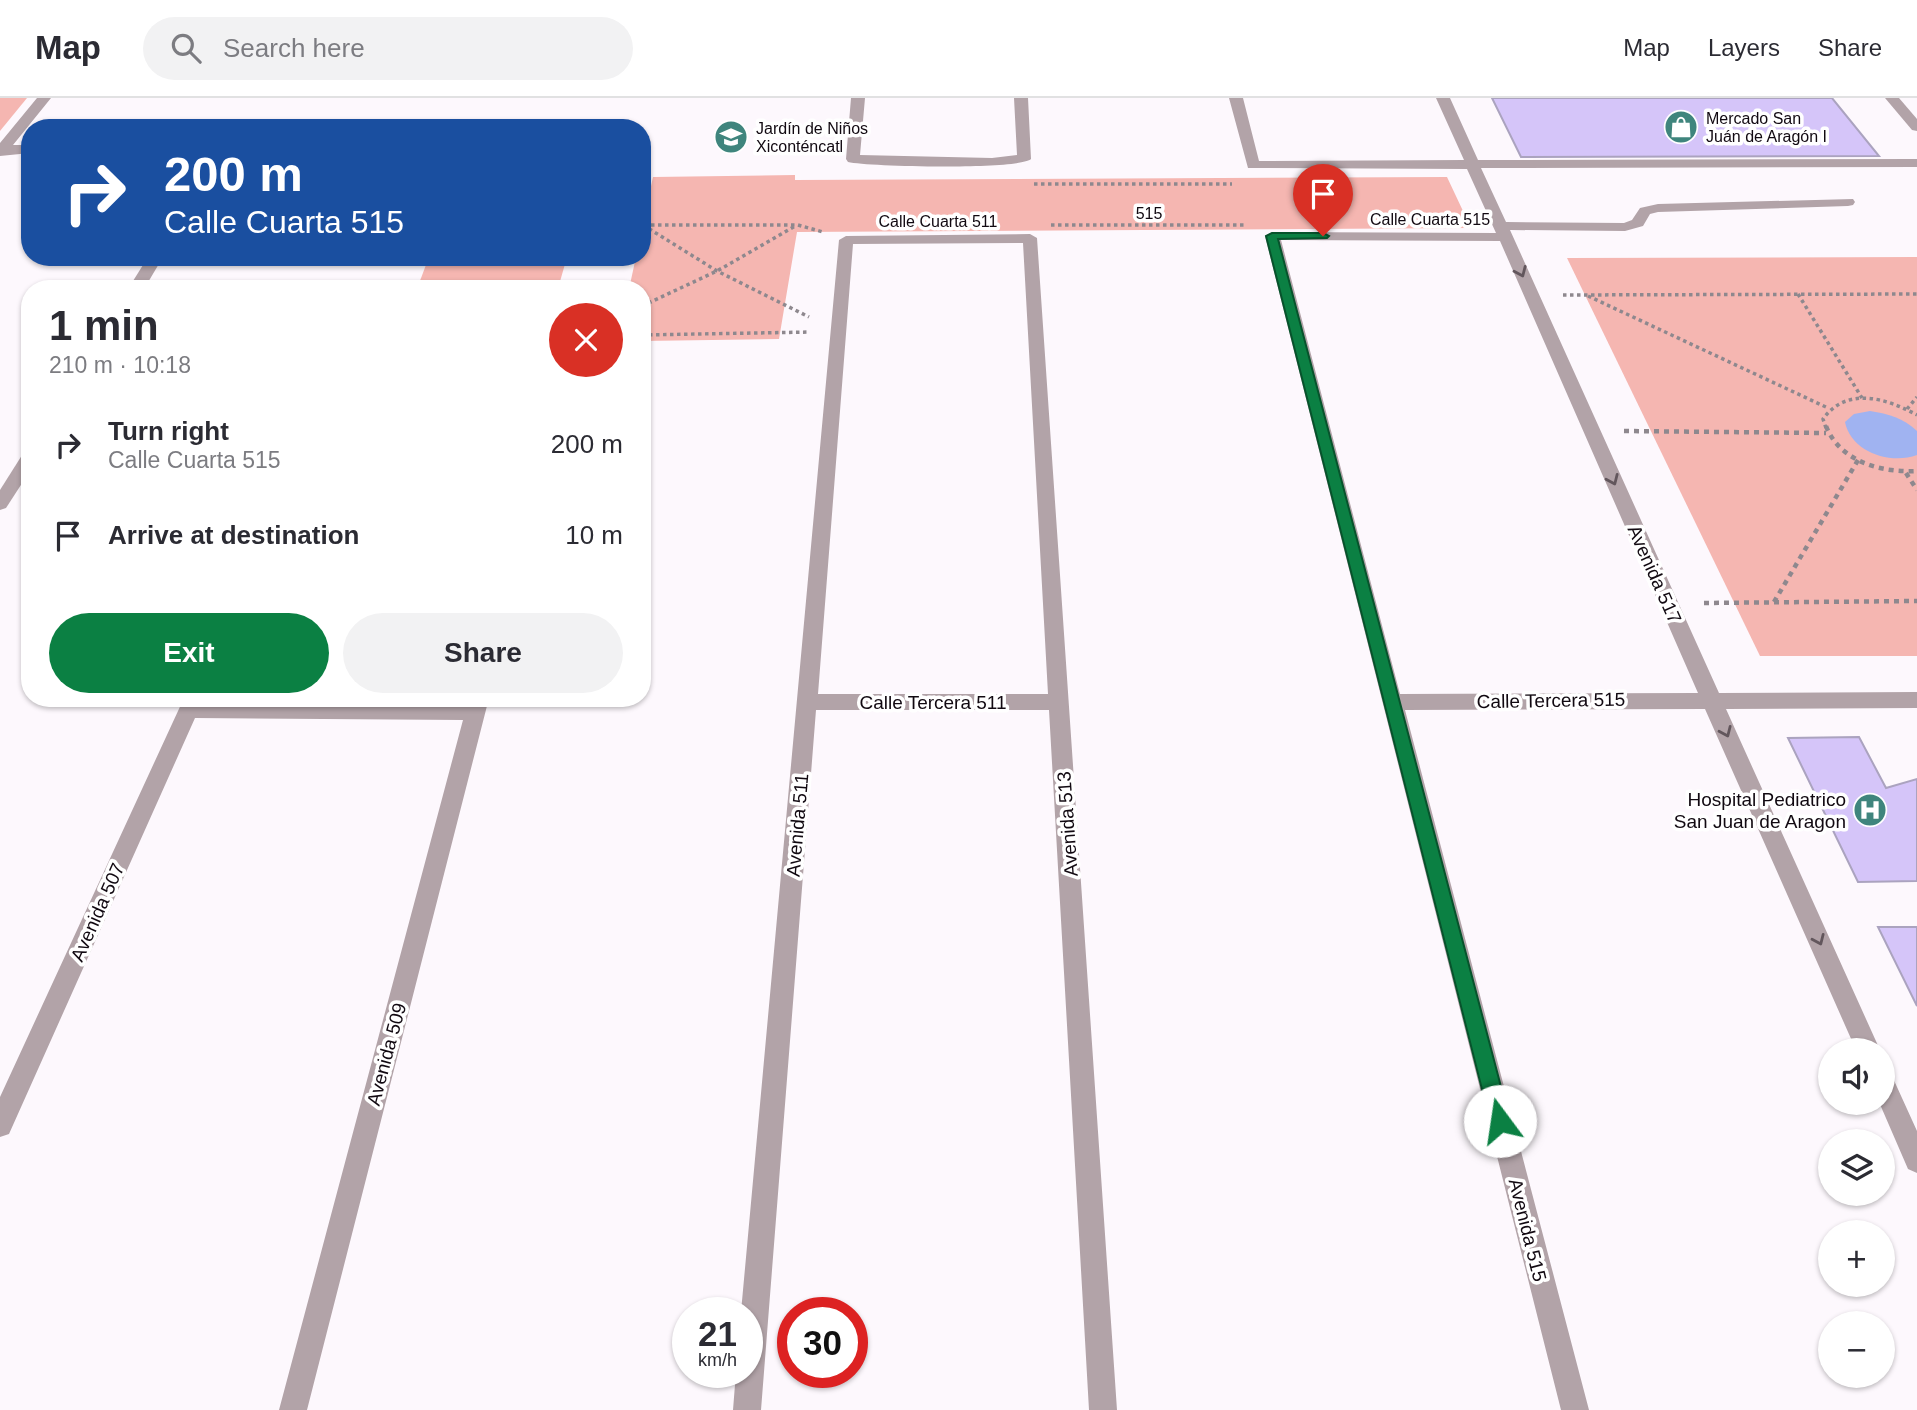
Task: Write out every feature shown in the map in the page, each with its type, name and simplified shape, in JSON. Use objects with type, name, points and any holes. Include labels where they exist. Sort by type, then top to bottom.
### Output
[{"type":"street","points":[[27,119],[44,98]]},
{"type":"street","points":[[858,98],[853,159],[978,162],[1024,159],[1021,98]]},
{"type":"street","points":[[1236,98],[1253,165],[1917,163]]},
{"type":"street","name":"Avenida 517","points":[[1443,98],[1863,1038]]},
{"type":"street","points":[[1892,98],[1917,127]]},
{"type":"street","points":[[1,151],[21,126]]},
{"type":"street","points":[[1,151],[21,150]]},
{"type":"street","name":"Calle Cuarta 515","points":[[1264,231],[1502,231],[1625,227],[1638,223],[1645,211],[1658,208],[1848,202]]},
{"type":"street","name":"Avenida 515","points":[[1264,231],[1392,702],[1575,1410]]},
{"type":"street","name":"Calle Cuarta 511","points":[[846,240],[1036,232]]},
{"type":"street","name":"Avenida 513","points":[[1036,232],[1059,702],[1103,1410]]},
{"type":"street","name":"Avenida 511","points":[[747,1410],[846,240]]},
{"type":"street","points":[[0,504],[21,470]]},
{"type":"street","name":"Calle Tercera 515","points":[[1392,702],[1917,700]]},
{"type":"street","name":"Calle Tercera 511","points":[[807,702],[1059,702]]},
{"type":"street","name":"Avenida 507","points":[[0,1125],[190,707]]},
{"type":"street","name":"Avenida 509","points":[[293,1410],[476,707]]},
{"type":"street","points":[[1895,1111],[1917,1160]]},
{"type":"path","name":"515","points":[[1026,184],[1244,184]]},
{"type":"path","points":[[651,225],[798,225],[717,271],[651,302]]},
{"type":"path","points":[[651,230],[717,271],[838,331]]},
{"type":"path","name":"515","points":[[1036,232],[1264,231]]},
{"type":"path","points":[[1798,294],[1862,398]]},
{"type":"path","points":[[1531,295],[1917,294]]},
{"type":"path","points":[[1584,295],[1828,408]]},
{"type":"path","points":[[651,335],[838,331]]},
{"type":"path","points":[[1908,409],[1917,397]]},
{"type":"path","points":[[1917,415],[1885,401],[1862,398],[1842,400],[1828,408],[1823,419],[1826,433],[1838,447],[1858,460],[1881,469],[1917,471]]},
{"type":"path","points":[[1592,431],[1826,433]]},
{"type":"path","points":[[1774,602],[1858,460]]},
{"type":"path","points":[[1906,472],[1917,490]]},
{"type":"path","points":[[1668,603],[1917,600]]},
{"type":"shaded area","points":[[0,98],[27,98],[0,131]]},
{"type":"shaded area","points":[[795,175],[795,180],[1447,177],[1471,228],[797,232],[779,339],[651,341],[651,280],[631,280],[634,266],[651,266],[653,177]]},
{"type":"shaded area","points":[[1917,257],[1917,656],[1760,656],[1567,258]]},
{"type":"shaded area","points":[[426,266],[564,266],[560,280],[420,280]]},
{"type":"water","points":[[1870,411],[1895,417],[1917,431],[1917,455],[1906,458],[1884,457],[1873,454],[1855,441],[1845,422],[1854,414]]},
{"type":"building","name":"Mercado San Juán de Aragón I","points":[[1492,98],[1832,98],[1879,156],[1521,157]]},
{"type":"building","name":"Hospital Pediatrico San Juan de Aragon","points":[[1859,737],[1886,788],[1917,779],[1917,881],[1858,882],[1788,738]]},
{"type":"building","points":[[1878,927],[1917,927],[1917,1006]]},
{"type":"place","name":"Mercado San Juán de Aragón I","points":[[1681,127]]},
{"type":"place","name":"Jardín de Niños Xiconténcatl","points":[[731,137]]},
{"type":"place","name":"Hospital Pediatrico San Juan de Aragon","points":[[1870,810]]},
{"type":"route","points":[[1323,236],[1272,236],[1500,1121]]}]
